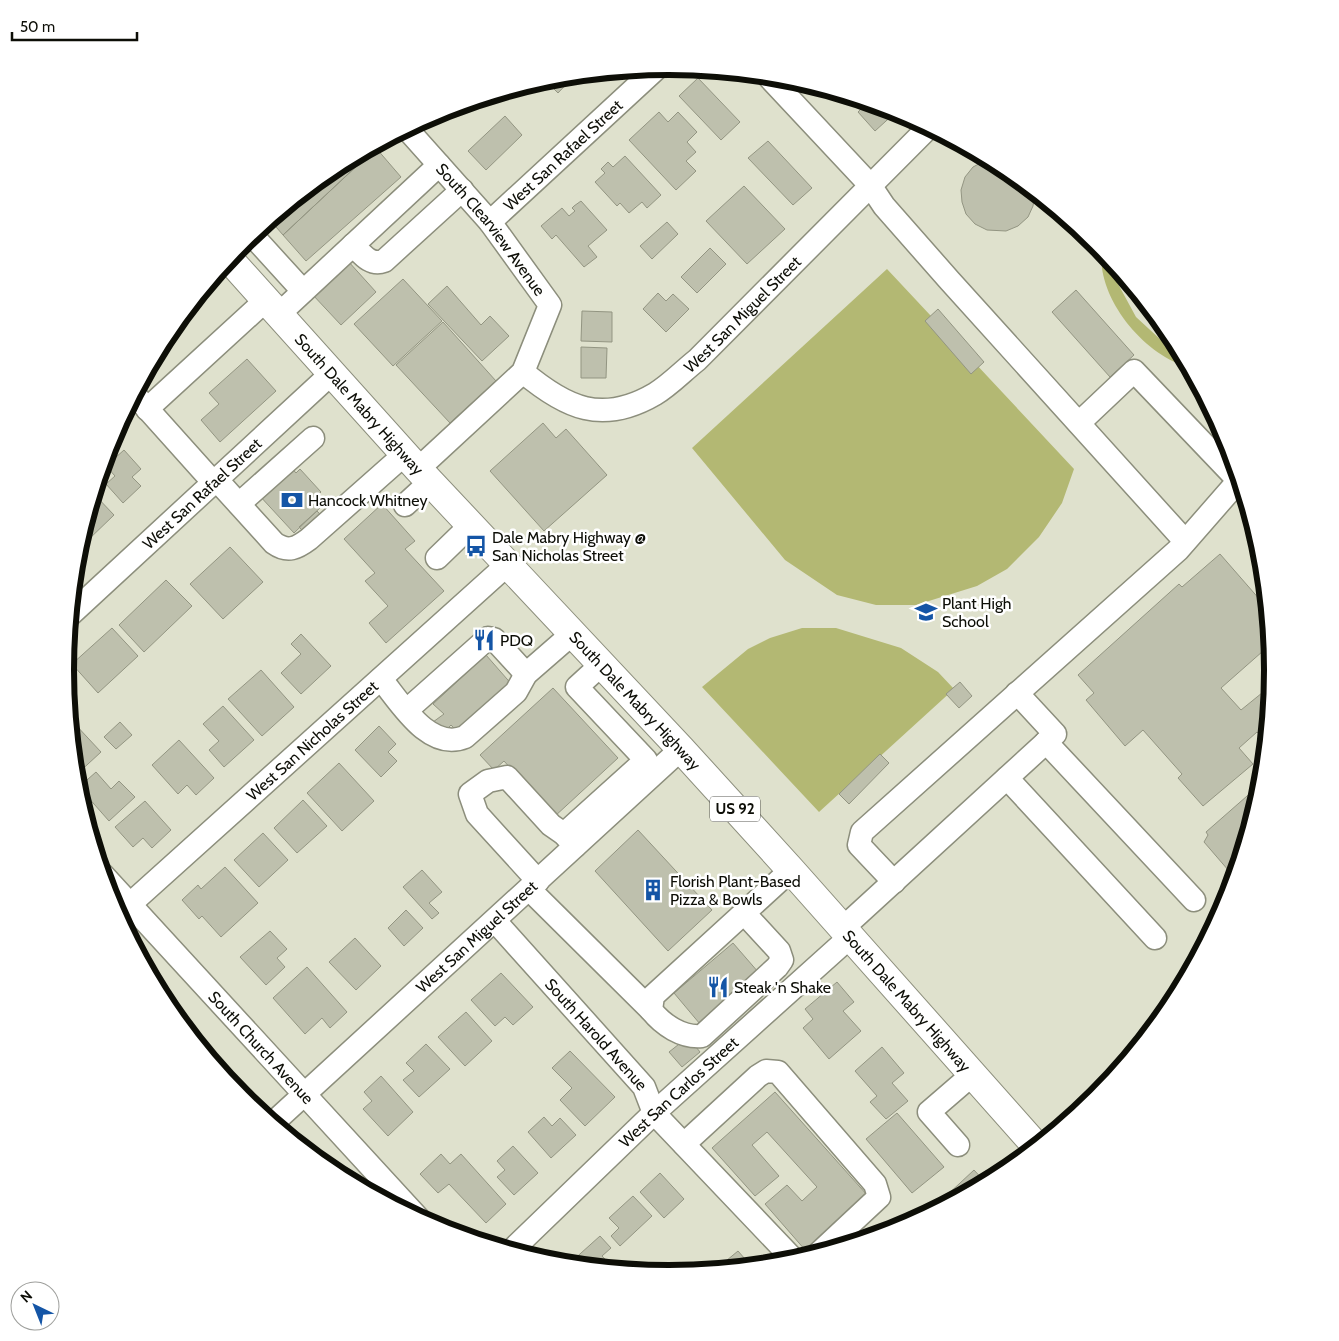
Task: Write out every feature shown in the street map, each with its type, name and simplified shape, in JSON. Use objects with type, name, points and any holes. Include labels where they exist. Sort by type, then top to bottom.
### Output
[{"type":"main road","name":"South Dale Mabry Highway","points":[[234,265],[470,526],[681,749],[847,932],[1033,1142]]},
{"type":"street","name":"West San Rafael Street","points":[[490,222],[649,76]]},
{"type":"street","points":[[776,84],[870,185],[884,206],[950,281],[1185,541]]},
{"type":"street","name":"West San Miguel Street","points":[[523,372],[548,393],[587,410],[623,409],[655,394],[697,360],[924,132]]},
{"type":"street","name":"South Clearview Avenue","points":[[411,134],[490,222],[550,305],[523,372],[418,468]]},
{"type":"street","points":[[418,468],[362,492],[309,539],[292,549],[286,550],[274,543],[141,402],[272,307],[303,290],[439,165]]},
{"type":"street","points":[[353,245],[370,261],[377,264],[384,261],[462,190]]},
{"type":"street","points":[[257,241],[303,290]]},
{"type":"street","points":[[1079,423],[1134,371],[1231,470]]},
{"type":"street","name":"West San Rafael Street","points":[[77,608],[332,373]]},
{"type":"street","points":[[239,504],[313,438]]},
{"type":"street","points":[[405,505],[418,468]]},
{"type":"street","points":[[894,882],[859,845],[862,832],[1185,541],[1236,485]]},
{"type":"street","points":[[437,558],[470,526]]},
{"type":"street","name":"West San Nicholas Street","points":[[124,910],[507,566]]},
{"type":"street","points":[[381,679],[407,710],[430,733],[446,740],[455,741],[465,737],[516,692],[526,674],[572,634]]},
{"type":"street","points":[[407,710],[488,638],[494,639],[526,674]]},
{"type":"street","points":[[601,665],[577,687],[646,760],[570,840],[551,825],[507,777],[488,780],[470,794],[477,814],[534,885],[651,1010],[670,1028],[693,1037],[702,1036],[777,967],[782,960],[779,951],[744,913]]},
{"type":"street","points":[[1017,693],[1055,734],[1046,742],[1194,900]]},
{"type":"street","name":"West San Carlos Street","points":[[516,1246],[654,1113],[719,1055],[847,932],[894,882],[1046,742]]},
{"type":"street","name":"West San Miguel Street","points":[[278,1119],[534,885],[570,840],[681,749]]},
{"type":"street","points":[[1007,778],[1155,938]]},
{"type":"street","points":[[651,1010],[653,996],[791,870]]},
{"type":"street","name":"South Church Avenue","points":[[125,911],[305,1094],[406,1205]]},
{"type":"street","name":"South Harold Avenue","points":[[495,921],[644,1087],[654,1113],[788,1255]]},
{"type":"street","points":[[702,1036],[719,1055]]},
{"type":"street","points":[[684,1144],[758,1076],[766,1071],[778,1072],[875,1184],[879,1197],[828,1245]]},
{"type":"street","points":[[958,1145],[923,1105],[972,1074]]},
{"type":"green space","points":[[1102,261],[1116,277],[1136,317],[1161,340],[1166,342],[1179,364],[1155,351],[1126,322],[1106,286]]},
{"type":"green space","points":[[887,269],[1074,469],[1062,503],[1039,537],[1007,569],[977,586],[916,605],[876,605],[837,595],[785,560],[692,448]]},
{"type":"green space","points":[[802,628],[836,628],[901,648],[938,672],[954,689],[819,812],[702,687],[748,649],[770,638]]},
{"type":"building","points":[[698,78],[740,122],[721,140],[679,96]]},
{"type":"building","points":[[567,84],[558,93],[551,86]]},
{"type":"building","points":[[863,107],[890,117],[875,131],[858,112]]},
{"type":"building","points":[[659,112],[668,122],[678,112],[697,132],[687,142],[696,152],[686,161],[696,171],[676,190],[629,140]]},
{"type":"building","points":[[505,116],[522,135],[486,170],[468,151]]},
{"type":"building","points":[[768,141],[812,188],[793,205],[748,158]]},
{"type":"building","points":[[379,151],[401,177],[306,261],[283,235],[362,161]]},
{"type":"building","points":[[625,156],[661,195],[647,208],[642,202],[629,213],[620,203],[617,206],[595,182],[605,173],[601,169],[608,162],[613,167]]},
{"type":"building","points":[[362,161],[283,235],[275,225],[307,198]]},
{"type":"building","points":[[980,163],[1034,200],[1028,217],[1018,226],[1006,231],[987,230],[975,224],[966,214],[961,190],[965,177],[973,167]]},
{"type":"building","points":[[744,186],[785,229],[747,264],[706,221]]},
{"type":"building","points":[[581,201],[607,230],[588,246],[597,257],[584,267],[556,235],[552,239],[541,226],[562,208],[569,216],[575,211],[572,208]]},
{"type":"building","points":[[667,222],[678,234],[652,259],[640,246]]},
{"type":"building","points":[[710,248],[726,264],[697,293],[681,277]]},
{"type":"building","points":[[348,261],[376,292],[341,325],[312,294]]},
{"type":"building","points":[[403,279],[442,321],[393,366],[354,324]]},
{"type":"building","points":[[447,286],[481,325],[490,316],[509,336],[482,361],[428,304]]},
{"type":"building","points":[[1076,290],[1134,355],[1110,377],[1052,312]]},
{"type":"building","points":[[658,293],[666,301],[673,294],[689,309],[666,332],[643,309]]},
{"type":"building","points":[[938,309],[984,362],[971,374],[925,321]]},
{"type":"building","points":[[582,311],[612,312],[612,342],[581,341]]},
{"type":"building","points":[[443,322],[496,381],[450,423],[396,365]]},
{"type":"building","points":[[581,347],[607,348],[606,378],[581,378]]},
{"type":"building","points":[[247,359],[276,391],[220,442],[201,420],[219,404],[209,393]]},
{"type":"building","points":[[543,423],[556,438],[566,429],[607,475],[544,531],[490,471]]},
{"type":"building","points":[[124,450],[141,469],[132,477],[141,486],[123,503],[106,484],[115,476],[109,469],[112,460]]},
{"type":"building","name":"Hancock Whitney","points":[[289,465],[296,473],[300,469],[321,492],[317,496],[324,504],[294,533],[258,494]]},
{"type":"building","points":[[99,499],[114,515],[88,540]]},
{"type":"building","points":[[382,504],[415,541],[405,549],[444,591],[386,643],[369,623],[388,606],[365,581],[375,573],[344,539]]},
{"type":"building","points":[[317,511],[335,530],[317,546],[299,527]]},
{"type":"building","points":[[230,547],[263,582],[223,619],[190,584]]},
{"type":"building","points":[[1220,554],[1261,601],[1264,632],[1264,650],[1221,688],[1241,710],[1264,691],[1261,736],[1257,732],[1239,748],[1253,764],[1203,806],[1178,778],[1182,774],[1143,730],[1125,746],[1086,700],[1094,693],[1078,675],[1179,584],[1182,587]]},
{"type":"building","points":[[166,580],[192,606],[144,652],[119,625]]},
{"type":"building","points":[[112,628],[138,656],[98,693],[74,666],[74,662]]},
{"type":"building","points":[[301,634],[331,666],[301,694],[281,673],[301,654],[291,644]]},
{"type":"building","points":[[486,655],[514,687],[461,735],[451,725],[443,733],[433,722],[444,714],[433,704]]},
{"type":"building","points":[[261,670],[294,707],[262,736],[228,699]]},
{"type":"building","points":[[960,682],[972,696],[959,708],[946,694]]},
{"type":"building","points":[[553,688],[618,758],[554,817],[504,761],[494,770],[480,755]]},
{"type":"building","points":[[223,706],[254,740],[224,767],[209,750],[219,741],[203,724]]},
{"type":"building","points":[[120,722],[132,735],[116,749],[104,737]]},
{"type":"building","points":[[77,726],[101,752],[82,769]]},
{"type":"building","points":[[379,726],[396,744],[388,752],[397,761],[381,777],[355,750]]},
{"type":"building","points":[[179,740],[214,778],[196,795],[187,785],[178,794],[152,765]]},
{"type":"building","points":[[880,754],[889,763],[849,804],[839,794]]},
{"type":"building","points":[[339,763],[374,801],[342,831],[307,793]]},
{"type":"building","points":[[96,772],[111,789],[119,781],[135,797],[109,821],[87,796],[84,782]]},
{"type":"building","points":[[1253,791],[1245,825],[1230,872],[1204,842],[1208,835],[1206,832]]},
{"type":"building","points":[[303,800],[327,826],[297,853],[274,828]]},
{"type":"building","points":[[145,801],[171,830],[152,848],[143,838],[133,847],[115,827]]},
{"type":"building","name":"Florish Plant-Based Pizza & Bowls","points":[[638,830],[712,910],[668,951],[595,871]]},
{"type":"building","points":[[263,833],[288,860],[259,887],[234,860]]},
{"type":"building","points":[[225,867],[258,903],[221,937],[202,916],[199,919],[182,900],[198,885],[201,889]]},
{"type":"building","points":[[422,870],[442,892],[429,903],[439,913],[432,919],[403,887]]},
{"type":"building","points":[[406,910],[423,928],[404,946],[388,928]]},
{"type":"building","points":[[270,931],[287,949],[277,958],[285,967],[266,985],[240,957]]},
{"type":"building","points":[[355,938],[381,966],[356,990],[329,962]]},
{"type":"building","points":[[733,943],[759,973],[700,1024],[674,993]]},
{"type":"building","points":[[307,967],[347,1012],[330,1028],[322,1018],[305,1034],[273,998]]},
{"type":"building","points":[[501,973],[533,1007],[513,1025],[505,1017],[495,1026],[471,1000]]},
{"type":"building","points":[[837,982],[854,1002],[843,1011],[861,1031],[829,1059],[803,1028],[813,1019],[805,1009]]},
{"type":"building","points":[[466,1012],[492,1041],[465,1066],[438,1037]]},
{"type":"building","points":[[688,1037],[700,1052],[682,1067],[669,1052]]},
{"type":"building","points":[[426,1044],[450,1069],[419,1097],[403,1080],[414,1071],[406,1063]]},
{"type":"building","points":[[882,1047],[904,1073],[892,1083],[908,1101],[886,1119],[870,1102],[877,1096],[855,1071]]},
{"type":"building","points":[[570,1051],[615,1097],[585,1126],[560,1100],[572,1088],[552,1068]]},
{"type":"building","points":[[381,1076],[413,1112],[388,1136],[363,1109],[372,1101],[364,1092]]},
{"type":"building","points":[[775,1092],[868,1196],[805,1250],[765,1204],[787,1185],[802,1201],[817,1187],[767,1132],[752,1145],[779,1176],[755,1196],[712,1148]]},
{"type":"building","points":[[1083,1095],[1085,1097],[1067,1113],[1065,1111]]},
{"type":"building","points":[[897,1113],[944,1167],[912,1193],[866,1139]]},
{"type":"building","points":[[544,1117],[552,1126],[560,1118],[576,1135],[551,1158],[528,1132]]},
{"type":"building","points":[[513,1146],[538,1173],[514,1195],[497,1177],[505,1170],[497,1161]]},
{"type":"building","points":[[441,1154],[450,1164],[461,1154],[506,1204],[486,1223],[449,1184],[438,1193],[420,1174]]},
{"type":"building","points":[[974,1170],[981,1178],[946,1198]]},
{"type":"building","points":[[660,1173],[684,1199],[664,1218],[640,1192]]},
{"type":"building","points":[[633,1196],[652,1216],[620,1246],[611,1236],[619,1228],[609,1218]]},
{"type":"building","points":[[600,1236],[611,1248],[602,1256],[608,1263],[575,1258]]},
{"type":"building","points":[[738,1251],[747,1261],[723,1263]]},
{"type":"place","name":"Hancock Whitney","points":[[292,500]]},
{"type":"place","name":"Dale Mabry Highway @ San Nicholas Street","points":[[476,546]]},
{"type":"place","name":"Plant High School","points":[[926,612]]},
{"type":"place","name":"PDQ","points":[[484,640]]},
{"type":"place","name":"Florish Plant-Based Pizza & Bowls","points":[[653,890]]},
{"type":"place","name":"Steak 'n Shake","points":[[718,987]]}]
